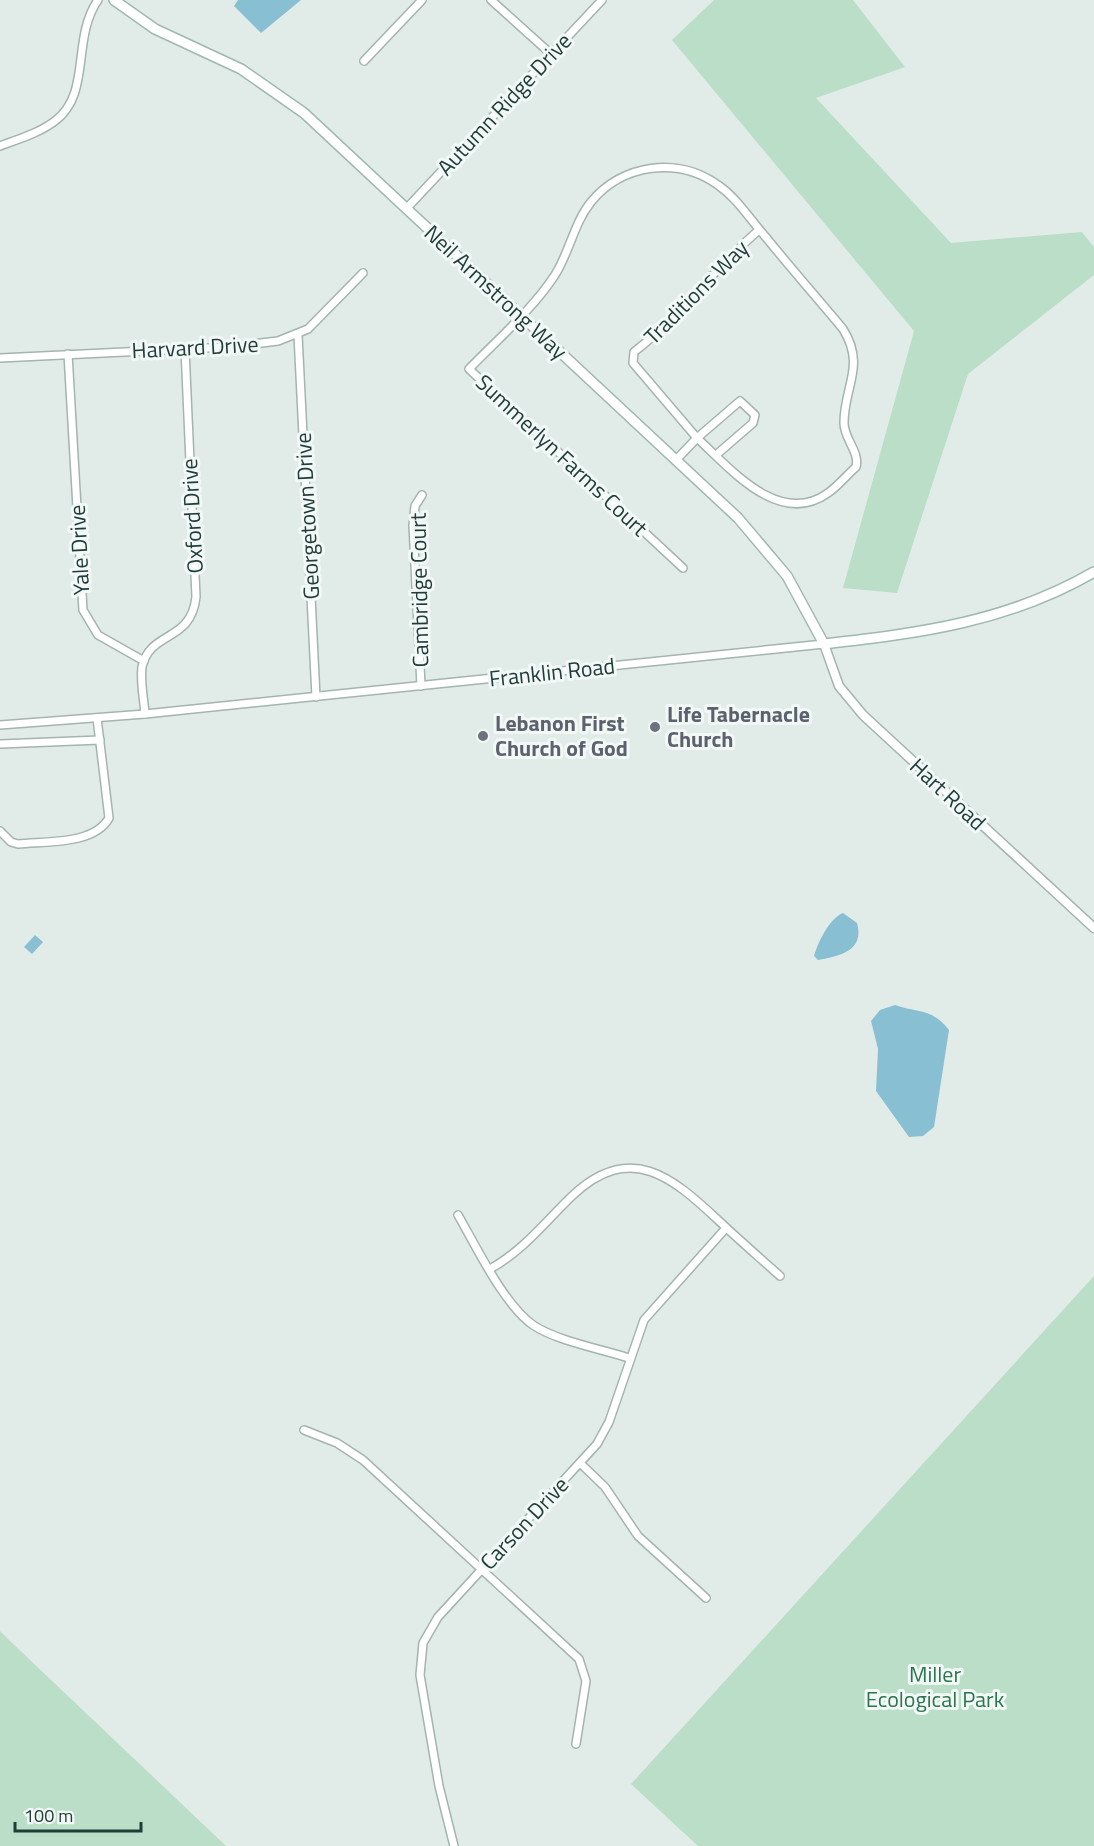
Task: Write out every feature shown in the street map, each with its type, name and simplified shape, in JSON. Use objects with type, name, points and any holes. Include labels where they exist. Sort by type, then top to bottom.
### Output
[{"type":"main road","name":"Neil Armstrong Way","points":[[114,0],[155,29],[241,69],[269,86],[304,113],[738,518],[787,576],[824,644]]},
{"type":"main road","name":"Franklin Road","points":[[824,644],[942,628],[987,618],[1031,602],[1094,572]]},
{"type":"street","points":[[0,147],[55,121],[72,101],[79,80],[85,24],[98,0]]},
{"type":"street","points":[[364,61],[422,0]]},
{"type":"street","points":[[490,0],[551,54]]},
{"type":"street","name":"Autumn Ridge Drive","points":[[406,208],[602,0]]},
{"type":"street","name":"Traditions Way","points":[[520,315],[557,271],[580,216],[602,189],[623,176],[645,169],[668,167],[699,174],[730,194],[843,329],[854,349],[844,422],[845,434],[857,462],[856,467],[827,494],[805,502],[782,502],[762,495],[698,438],[633,363],[634,352],[681,310],[712,273],[759,230]]},
{"type":"street","name":"Harvard Drive","points":[[0,358],[261,344],[298,335],[323,316],[363,273]]},
{"type":"street","name":"Summerlyn Farms Court","points":[[520,315],[469,369],[683,568]]},
{"type":"street","name":"Georgetown Drive","points":[[298,335],[316,697]]},
{"type":"street","name":"Oxford Drive","points":[[144,661],[154,645],[186,625],[195,609],[185,349]]},
{"type":"street","name":"Yale Drive","points":[[68,354],[83,610],[98,635],[144,661]]},
{"type":"street","points":[[676,460],[740,401],[755,415],[753,423],[716,454]]},
{"type":"street","name":"Cambridge Court","points":[[421,686],[413,525],[416,506],[422,495]]},
{"type":"street","name":"Franklin Road","points":[[0,725],[145,714],[824,644]]},
{"type":"street","name":"Hart Road","points":[[824,644],[839,687],[863,715],[1094,928]]},
{"type":"street","points":[[144,661],[142,675],[145,714]]},
{"type":"street","points":[[0,831],[11,842],[18,844],[90,835],[104,827],[109,818],[98,718]]},
{"type":"street","points":[[0,744],[100,740]]},
{"type":"street","points":[[490,1269],[525,1246],[587,1184],[616,1171],[647,1170],[671,1179],[780,1276]]},
{"type":"street","points":[[458,1215],[511,1302],[533,1324],[629,1358]]},
{"type":"street","name":"Carson Drive","points":[[454,1846],[429,1737],[420,1675],[420,1655],[435,1622],[580,1463],[604,1433],[629,1358],[647,1315],[726,1228]]},
{"type":"street","points":[[304,1430],[337,1443],[363,1460],[568,1647],[582,1663],[586,1694],[576,1744]]},
{"type":"street","points":[[580,1463],[606,1486],[638,1536],[706,1598]]},
{"type":"green space","points":[[714,0],[853,0],[905,67],[816,98],[951,243],[1082,232],[1094,247],[1094,275],[968,374],[897,593],[843,588],[914,331],[672,40]]},
{"type":"green space","name":"Miller Ecological Park","points":[[1094,1276],[1094,1846],[698,1846],[631,1784]]},
{"type":"green space","points":[[0,1631],[10,1641],[226,1846],[0,1846]]},
{"type":"water","points":[[238,0],[301,0],[261,33],[234,6]]},
{"type":"water","points":[[843,913],[857,923],[857,940],[854,946],[842,954],[818,960],[814,956],[821,938],[833,920]]},
{"type":"water","points":[[35,935],[43,942],[32,954],[24,947]]},
{"type":"water","points":[[895,1005],[931,1015],[949,1030],[934,1127],[923,1136],[909,1137],[876,1091],[878,1049],[871,1021],[880,1010]]},
{"type":"place","name":"Life Tabernacle Church","points":[[655,727]]},
{"type":"place","name":"Lebanon First Church of God","points":[[483,736]]}]
